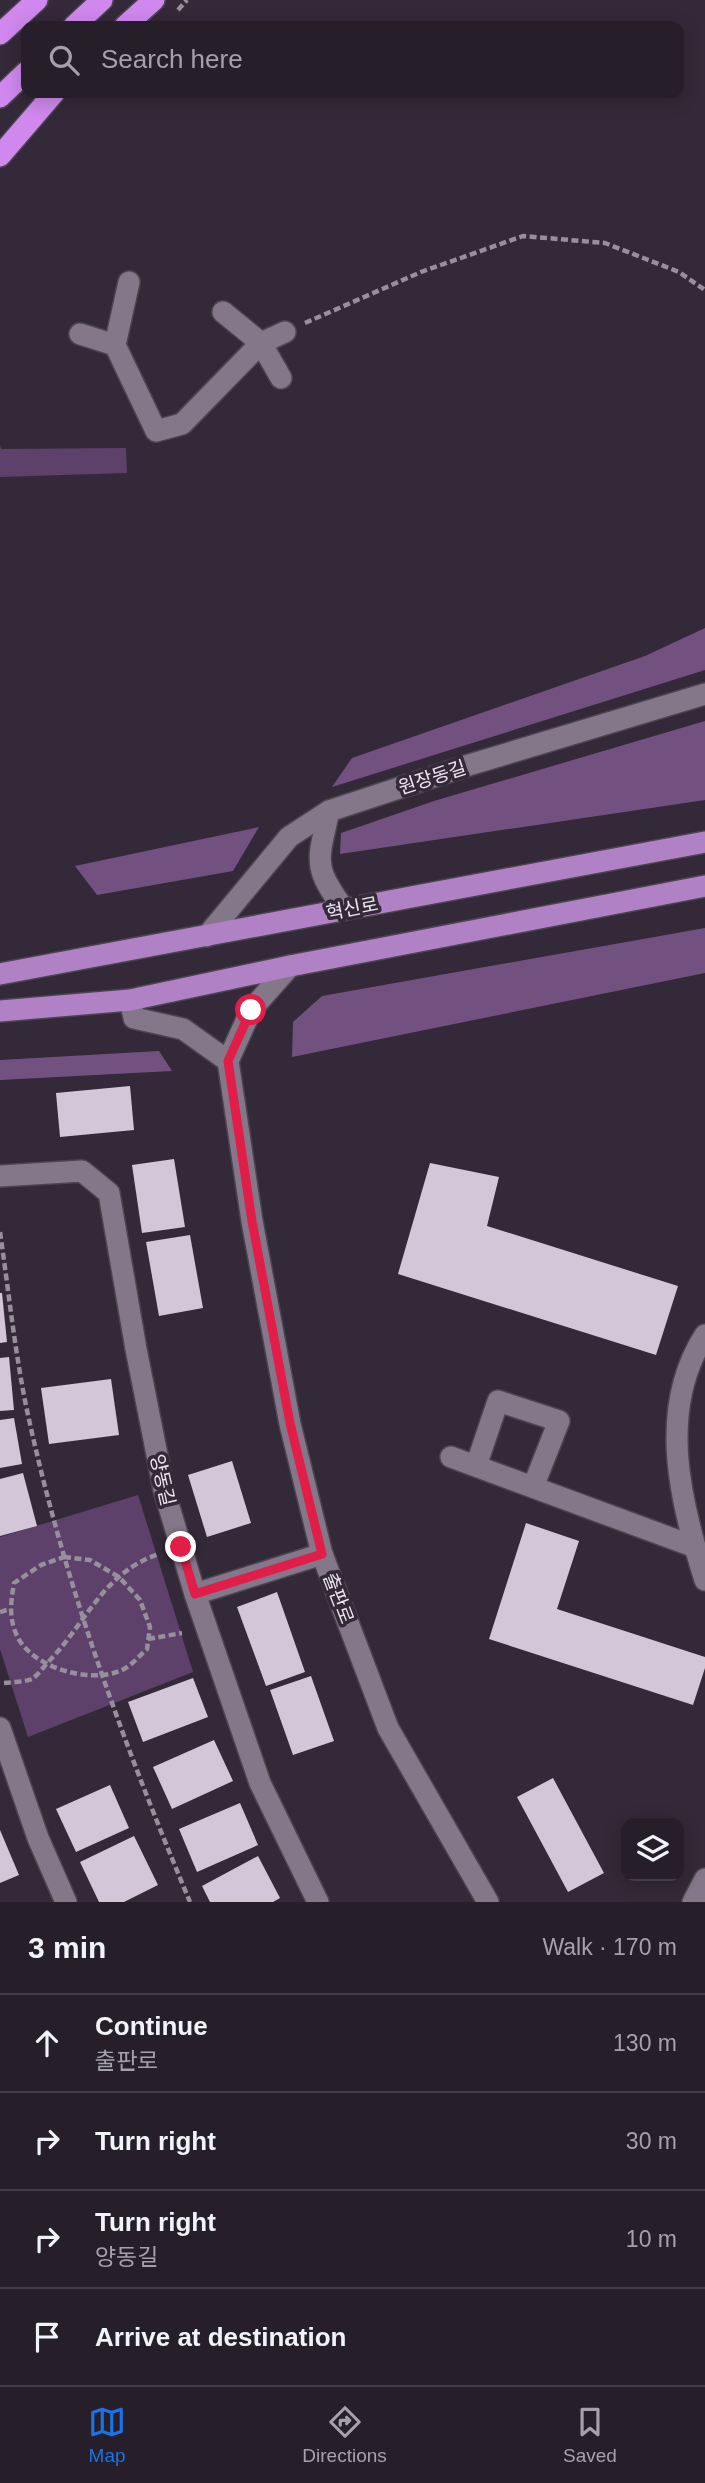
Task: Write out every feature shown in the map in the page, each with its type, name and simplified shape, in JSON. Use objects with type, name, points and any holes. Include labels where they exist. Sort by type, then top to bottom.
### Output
[{"type":"highway","points":[[0,34],[37,0]]},
{"type":"highway","points":[[79,21],[102,0]]},
{"type":"highway","points":[[130,21],[153,0]]},
{"type":"highway","points":[[0,97],[21,77]]},
{"type":"highway","points":[[0,156],[50,98]]},
{"type":"main road","name":"혁신로","points":[[0,974],[705,842]]},
{"type":"main road","points":[[0,1011],[130,1000],[290,966],[705,886]]},
{"type":"street","points":[[129,282],[115,345],[156,431],[182,424],[261,343],[285,332]]},
{"type":"street","points":[[223,312],[261,343],[281,378]]},
{"type":"street","points":[[80,334],[115,345]]},
{"type":"street","name":"원장동길","points":[[207,936],[289,837],[328,811],[469,765],[705,694]]},
{"type":"street","points":[[328,811],[318,862],[327,883],[344,909]]},
{"type":"street","points":[[130,1000],[134,1018],[183,1029],[228,1061],[251,1010],[290,966]]},
{"type":"street","name":"출판로","points":[[228,1061],[252,1221],[290,1423],[322,1554],[388,1728],[488,1902]]},
{"type":"street","name":"양동길","points":[[0,1176],[82,1171],[109,1193],[164,1490],[195,1594],[260,1783],[318,1902]]},
{"type":"street","points":[[705,1335],[696,1349],[679,1396],[677,1445],[683,1505],[705,1580]]},
{"type":"street","points":[[476,1466],[498,1401],[559,1421],[533,1487]]},
{"type":"street","points":[[451,1457],[695,1547]]},
{"type":"street","points":[[195,1594],[322,1554]]},
{"type":"street","points":[[0,1728],[38,1838],[66,1902]]},
{"type":"street","points":[[693,1902],[705,1879]]},
{"type":"path","points":[[285,332],[421,272],[523,236],[605,243],[679,272],[705,290]]},
{"type":"path","points":[[0,1232],[28,1413],[64,1557],[102,1677],[140,1783],[190,1902]]},
{"type":"path","points":[[4,1683],[33,1678],[61,1648],[111,1582],[144,1559],[165,1552]]},
{"type":"path","points":[[64,1557],[90,1560],[119,1577],[140,1600],[150,1627],[147,1649],[124,1669],[102,1677],[73,1673],[46,1664],[30,1654],[15,1634],[10,1609],[14,1583],[41,1565],[64,1557]]},
{"type":"path","points":[[0,1612],[10,1609]]},
{"type":"path","points":[[148,1639],[190,1631]]},
{"type":"shaded area","points":[[0,445],[1,449],[126,448],[127,473],[0,477]]},
{"type":"shaded area","points":[[705,628],[705,670],[332,787],[352,758],[645,656]]},
{"type":"shaded area","points":[[705,721],[705,800],[340,854],[341,833],[434,801]]},
{"type":"shaded area","points":[[259,827],[233,871],[97,895],[75,866]]},
{"type":"shaded area","points":[[705,928],[705,973],[292,1057],[293,1022],[322,996]]},
{"type":"shaded area","points":[[159,1051],[172,1071],[0,1080],[0,1060]]},
{"type":"shaded area","points":[[138,1495],[193,1672],[28,1737],[0,1649],[0,1537]]},
{"type":"building","points":[[130,1086],[134,1130],[60,1137],[56,1093]]},
{"type":"building","points":[[174,1159],[185,1227],[142,1233],[132,1165]]},
{"type":"building","points":[[430,1163],[499,1177],[487,1226],[678,1286],[656,1355],[398,1274]]},
{"type":"building","points":[[190,1235],[203,1308],[159,1316],[146,1242]]},
{"type":"building","points":[[0,1293],[7,1342],[0,1343]]},
{"type":"building","points":[[9,1357],[14,1410],[0,1411],[0,1358]]},
{"type":"building","points":[[111,1379],[119,1435],[49,1444],[41,1388]]},
{"type":"building","points":[[14,1418],[22,1464],[0,1468],[0,1420]]},
{"type":"building","points":[[232,1461],[251,1523],[207,1537],[188,1475]]},
{"type":"building","points":[[23,1473],[37,1526],[0,1536],[0,1479]]},
{"type":"building","points":[[526,1523],[579,1541],[557,1609],[705,1657],[705,1668],[693,1705],[489,1639]]},
{"type":"building","points":[[277,1592],[305,1672],[266,1686],[237,1607]]},
{"type":"building","points":[[311,1676],[334,1741],[293,1755],[270,1690]]},
{"type":"building","points":[[193,1678],[208,1717],[143,1742],[128,1702]]},
{"type":"building","points":[[214,1740],[233,1781],[172,1809],[153,1767]]},
{"type":"building","points":[[553,1778],[604,1873],[568,1892],[517,1797]]},
{"type":"building","points":[[110,1785],[129,1828],[76,1852],[56,1809]]},
{"type":"building","points":[[240,1803],[258,1845],[197,1872],[179,1829]]},
{"type":"building","points":[[0,1830],[19,1875],[0,1883]]},
{"type":"building","points":[[134,1836],[158,1885],[124,1902],[99,1902],[80,1862]]},
{"type":"building","points":[[258,1856],[280,1898],[273,1902],[210,1902],[202,1886]]},
{"type":"route","points":[[181,1547],[195,1594],[322,1554],[290,1423],[252,1221],[228,1061],[251,1010]]}]
